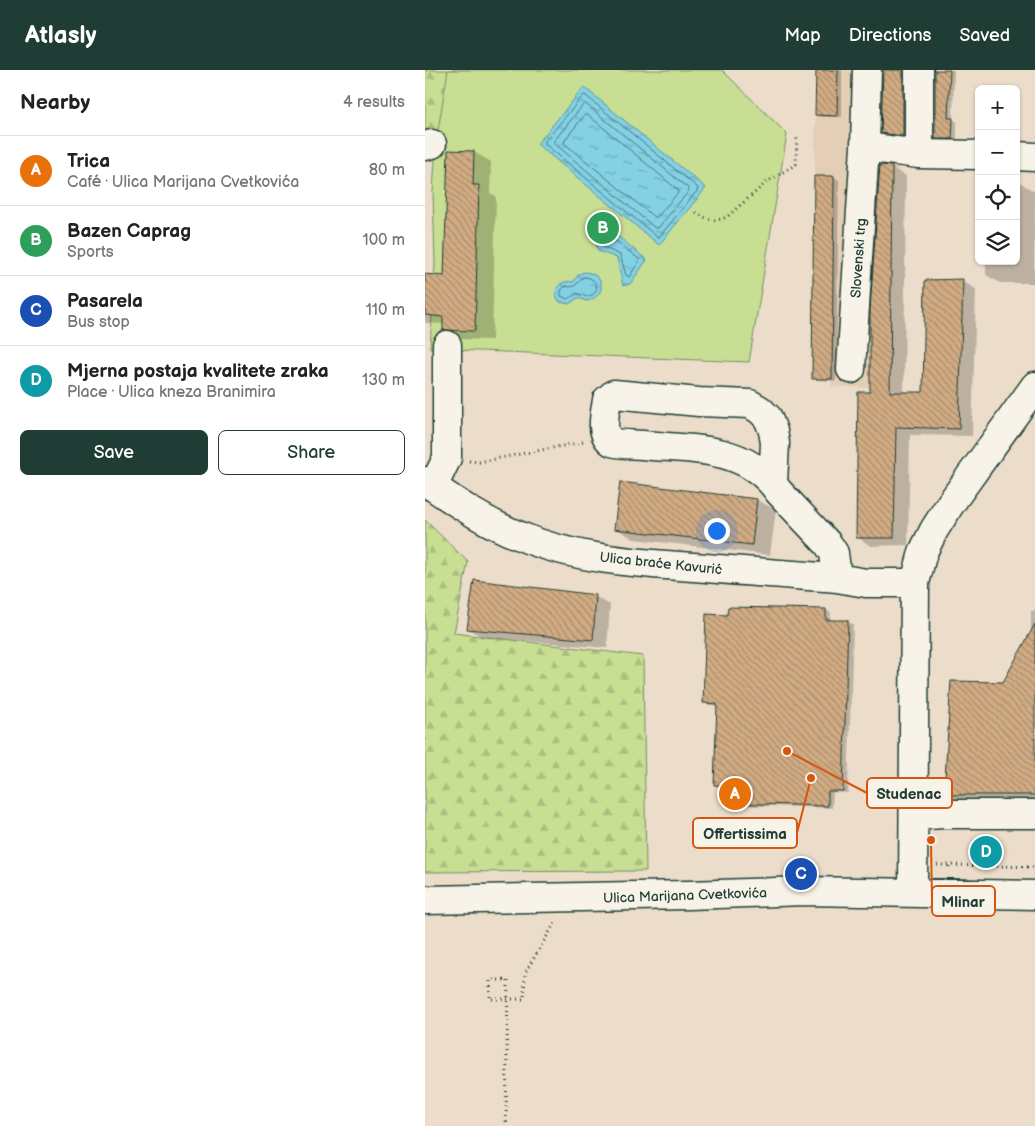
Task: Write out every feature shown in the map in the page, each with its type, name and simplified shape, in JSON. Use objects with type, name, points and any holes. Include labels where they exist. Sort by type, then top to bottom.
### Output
[{"type":"street","name":"Slovenski trg","points":[[851,369],[865,148],[867,70]]},
{"type":"street","points":[[919,70],[919,154]]},
{"type":"street","points":[[865,148],[919,154],[975,155]]},
{"type":"street","points":[[1020,156],[1035,157]]},
{"type":"street","points":[[429,484],[447,458],[447,345]]},
{"type":"street","points":[[913,892],[915,583],[923,552],[934,530],[951,503],[1035,386]]},
{"type":"street","points":[[773,483],[775,443],[773,431],[768,418],[750,404],[699,402],[614,394],[607,400],[604,430],[609,440],[615,443],[725,453],[745,461],[773,483],[779,492],[828,544],[834,554],[837,578]]},
{"type":"street","name":"Ulica braće Kavurić","points":[[429,484],[493,524],[520,537],[569,552],[610,560],[837,578],[866,583],[915,583]]},
{"type":"street","points":[[914,816],[943,814],[1035,814]]},
{"type":"street","name":"Ulica Marijana Cvetkovića","points":[[425,900],[804,891],[1035,895]]},
{"type":"path","points":[[697,212],[709,220],[723,219],[767,182],[796,164],[797,135]]},
{"type":"path","points":[[445,461],[479,462],[591,441],[605,435]]},
{"type":"path","points":[[506,1126],[508,1000],[508,990],[508,980],[490,980],[490,999],[503,999],[510,999],[524,999],[525,973],[555,921]]},
{"type":"shaded area","points":[[816,70],[901,70],[900,170],[892,170],[890,388],[832,387],[832,379],[812,379]]},
{"type":"green space","points":[[425,70],[470,70],[472,121],[425,134]]},
{"type":"green space","points":[[448,70],[722,70],[787,134],[749,362],[430,349],[435,263],[433,192],[436,142]]},
{"type":"green space","points":[[425,520],[468,562],[454,633],[643,656],[646,871],[425,872]]},
{"type":"water","points":[[584,87],[706,188],[659,245],[537,144]]},
{"type":"water","points":[[609,229],[647,260],[630,284],[623,286],[617,258],[598,251],[596,245]]},
{"type":"water","points":[[583,272],[596,276],[599,280],[601,290],[598,294],[587,301],[578,298],[569,304],[560,302],[556,294],[558,287],[564,282],[573,282]]},
{"type":"building","points":[[816,70],[838,70],[837,116],[815,115]]},
{"type":"building","points":[[883,70],[903,70],[903,136],[881,133]]},
{"type":"building","points":[[935,70],[950,70],[948,118],[953,118],[952,139],[935,139]]},
{"type":"building","points":[[448,150],[474,151],[473,185],[479,185],[475,331],[443,330],[443,317],[425,315],[425,274],[444,276]]},
{"type":"building","points":[[880,165],[892,166],[890,392],[923,392],[925,280],[963,279],[959,429],[896,427],[894,538],[856,538],[858,392],[870,392],[870,309]]},
{"type":"building","points":[[814,176],[834,176],[832,379],[812,379]]},
{"type":"building","points":[[620,482],[757,499],[752,545],[614,529]]},
{"type":"building","points":[[474,580],[596,595],[593,640],[467,629]]},
{"type":"building","points":[[728,607],[826,609],[826,620],[848,620],[843,791],[828,791],[828,806],[726,803],[726,786],[714,785],[717,704],[703,703],[706,614],[727,615]]},
{"type":"building","points":[[1035,624],[1035,795],[944,795],[951,681],[1003,682]]},
{"type":"place","name":"Bazen Caprag","points":[[603,228]]},
{"type":"place","name":"Studenac","points":[[787,751]]},
{"type":"place","name":"Offertissima","points":[[811,778]]},
{"type":"place","name":"Trica","points":[[735,794]]},
{"type":"place","name":"Mlinar","points":[[931,840]]},
{"type":"place","name":"Mjerna postaja kvalitete zraka","points":[[986,852]]},
{"type":"place","name":"Pasarela","points":[[801,874]]}]
